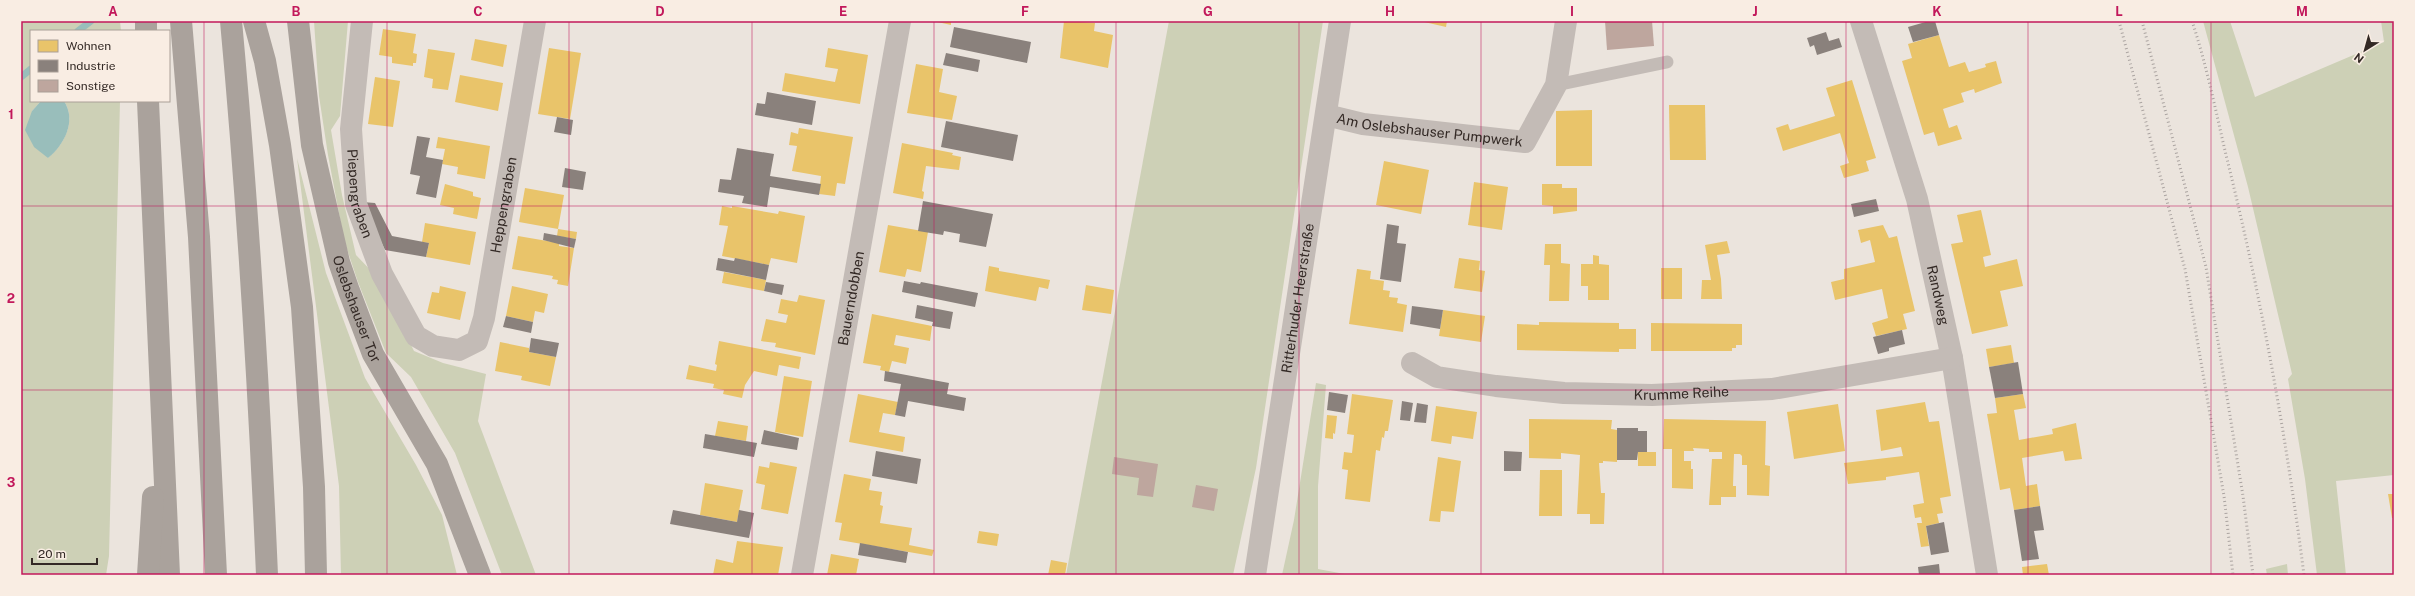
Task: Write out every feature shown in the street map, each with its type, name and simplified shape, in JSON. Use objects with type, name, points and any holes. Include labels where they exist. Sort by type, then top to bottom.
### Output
[{"type":"highway","points":[[181,21],[199,237],[216,575]]},
{"type":"highway","points":[[231,21],[238,102],[260,427],[266,575]]},
{"type":"highway","points":[[254,21],[265,61],[280,145],[302,307],[314,487],[316,575]]},
{"type":"highway","name":"Oslebshauser Tor","points":[[298,21],[312,145],[339,262],[373,354],[437,464],[480,575]]},
{"type":"highway","points":[[148,102],[169,575]]},
{"type":"highway","points":[[148,575],[157,450],[162,429]]},
{"type":"street","name":"Piepengraben","points":[[362,21],[351,129],[356,204],[382,274],[416,336],[433,346]]},
{"type":"street","name":"Heppengraben","points":[[433,346],[459,350],[478,341],[484,318],[535,21]]},
{"type":"street","name":"Bauerndobben","points":[[802,575],[900,21]]},
{"type":"street","name":"Ritterhuder Heerstraße","points":[[1255,575],[1340,21]]},
{"type":"street","name":"Am Oslebshauser Pumpwerk","points":[[1326,115],[1363,124],[1525,142],[1556,85],[1566,21]]},
{"type":"street","name":"Randweg","points":[[1861,21],[1917,199],[1952,358],[1987,575]]},
{"type":"street","name":"Krumme Reihe","points":[[1412,363],[1437,377],[1496,386],[1564,393],[1652,395],[1772,389],[1952,358]]},
{"type":"lane","points":[[1556,85],[1667,62]]},
{"type":"green space","points":[[21,21],[120,21],[121,30],[30,30],[30,102],[40,102],[32,111],[48,158],[64,140],[67,132],[69,117],[68,109],[64,102],[120,102],[109,556],[106,575],[21,575]]},
{"type":"green space","points":[[314,21],[348,21],[340,116],[331,130],[342,195],[356,255],[378,278],[414,351],[443,363],[486,374],[478,421],[536,575],[502,575],[455,453],[411,377],[386,353],[358,282],[344,240],[328,155],[319,96]]},
{"type":"green space","points":[[1169,21],[1323,21],[1256,468],[1233,575],[1066,575]]},
{"type":"green space","points":[[2203,21],[2230,21],[2255,97],[2384,42],[2381,21],[2394,21],[2394,475],[2336,481],[2346,575],[2317,575],[2305,479],[2288,379],[2292,374],[2248,187]]},
{"type":"green space","points":[[297,158],[326,273],[365,378],[416,465],[442,515],[457,575],[341,575],[339,486]]},
{"type":"green space","points":[[1316,383],[1326,385],[1318,486],[1318,569],[1350,575],[1282,575],[1294,520]]},
{"type":"green space","points":[[2287,564],[2288,575],[2267,575],[2266,569]]},
{"type":"water","points":[[40,102],[64,102],[68,109],[69,124],[64,140],[48,158],[34,147],[25,130],[32,111]]},
{"type":"building: Wohnen","points":[[933,21],[951,21],[951,25]]},
{"type":"building: Wohnen","points":[[1064,21],[1095,23],[1094,31],[1113,35],[1108,68],[1060,58]]},
{"type":"building: Wohnen","points":[[1420,21],[1447,21],[1446,27]]},
{"type":"building: Wohnen","points":[[383,29],[416,34],[413,53],[417,54],[416,63],[413,63],[413,66],[392,63],[392,57],[379,55]]},
{"type":"building: Wohnen","points":[[1939,35],[1949,67],[1965,62],[1969,72],[1986,67],[1985,64],[1996,61],[2002,83],[1975,93],[1974,89],[1961,93],[1964,102],[1943,109],[1949,128],[1957,125],[1962,139],[1938,146],[1934,132],[1924,135],[1902,61],[1912,58],[1908,44]]},
{"type":"building: Wohnen","points":[[475,39],[507,45],[503,67],[471,60]]},
{"type":"building: Wohnen","points":[[549,48],[581,53],[570,119],[538,114]]},
{"type":"building: Wohnen","points":[[828,48],[868,55],[860,104],[782,91],[785,73],[835,82],[838,69],[825,67]]},
{"type":"building: Wohnen","points":[[428,49],[455,53],[448,90],[432,88],[433,79],[424,77]]},
{"type":"building: Wohnen","points":[[916,64],[943,69],[939,92],[957,96],[952,120],[907,113]]},
{"type":"building: Wohnen","points":[[460,75],[503,83],[498,111],[455,102]]},
{"type":"building: Wohnen","points":[[375,77],[400,81],[393,127],[368,124]]},
{"type":"building: Wohnen","points":[[1852,80],[1876,158],[1866,161],[1869,171],[1844,178],[1840,166],[1849,163],[1840,133],[1783,151],[1776,128],[1788,124],[1790,130],[1835,116],[1826,88]]},
{"type":"building: Wohnen","points":[[1669,105],[1705,105],[1706,160],[1670,160]]},
{"type":"building: Wohnen","points":[[1592,110],[1592,166],[1556,166],[1556,111]]},
{"type":"building: Wohnen","points":[[799,128],[853,137],[845,184],[837,183],[835,196],[819,194],[821,176],[792,171],[797,146],[789,145],[791,132],[798,134]]},
{"type":"building: Wohnen","points":[[438,137],[490,146],[485,179],[457,174],[458,167],[442,164],[445,149],[436,148]]},
{"type":"building: Wohnen","points":[[902,143],[953,153],[952,155],[961,157],[959,170],[926,166],[922,191],[924,192],[923,199],[893,193]]},
{"type":"building: Wohnen","points":[[1384,161],[1429,170],[1421,214],[1376,205]]},
{"type":"building: Wohnen","points":[[1474,182],[1508,187],[1502,230],[1468,225]]},
{"type":"building: Wohnen","points":[[445,184],[473,192],[473,196],[481,198],[477,219],[453,214],[454,208],[440,205]]},
{"type":"building: Wohnen","points":[[1542,184],[1562,184],[1562,188],[1577,188],[1577,211],[1553,214],[1553,206],[1542,205]]},
{"type":"building: Wohnen","points":[[525,188],[564,195],[558,229],[519,222]]},
{"type":"building: Wohnen","points":[[722,206],[732,208],[732,206],[778,214],[779,211],[805,216],[797,263],[771,258],[769,265],[722,256],[728,226],[719,225]]},
{"type":"building: Wohnen","points":[[1981,210],[1991,255],[1983,257],[1985,267],[2017,259],[2023,286],[2000,291],[2008,326],[1972,334],[1951,244],[1963,242],[1957,215]]},
{"type":"building: Wohnen","points":[[425,223],[476,232],[470,265],[426,257],[429,243],[422,242]]},
{"type":"building: Wohnen","points":[[888,225],[928,232],[921,272],[907,269],[905,277],[879,272]]},
{"type":"building: Wohnen","points":[[1883,225],[1889,238],[1897,236],[1915,311],[1903,314],[1907,329],[1876,336],[1872,323],[1888,318],[1882,289],[1835,300],[1831,282],[1844,279],[1844,269],[1875,262],[1870,240],[1861,243],[1858,230]]},
{"type":"building: Wohnen","points":[[558,229],[577,232],[576,239],[557,236]]},
{"type":"building: Wohnen","points":[[518,236],[559,243],[559,246],[574,248],[568,286],[557,284],[558,280],[552,279],[553,276],[512,269]]},
{"type":"building: Wohnen","points":[[1727,241],[1730,253],[1717,255],[1721,279],[1722,299],[1701,299],[1702,280],[1711,280],[1705,245]]},
{"type":"building: Wohnen","points":[[1545,244],[1561,244],[1561,263],[1570,264],[1569,301],[1549,301],[1550,265],[1544,265]]},
{"type":"building: Wohnen","points":[[1593,255],[1599,256],[1599,264],[1609,265],[1609,300],[1588,300],[1588,286],[1581,286],[1581,264],[1593,264]]},
{"type":"building: Wohnen","points":[[1459,258],[1480,261],[1479,270],[1485,271],[1482,292],[1454,288]]},
{"type":"building: Wohnen","points":[[989,266],[999,268],[999,271],[1050,280],[1048,289],[1039,287],[1036,301],[985,291]]},
{"type":"building: Wohnen","points":[[1661,268],[1682,268],[1682,299],[1661,299]]},
{"type":"building: Wohnen","points":[[1357,269],[1371,271],[1370,279],[1384,281],[1383,290],[1390,291],[1389,297],[1398,298],[1397,303],[1407,305],[1403,332],[1349,324]]},
{"type":"building: Wohnen","points":[[724,272],[766,280],[764,291],[722,283]]},
{"type":"building: Wohnen","points":[[1086,285],[1114,290],[1111,314],[1082,310]]},
{"type":"building: Wohnen","points":[[440,286],[466,292],[460,320],[427,313],[432,292],[439,293]]},
{"type":"building: Wohnen","points":[[512,286],[548,294],[544,313],[535,311],[533,322],[506,316]]},
{"type":"building: Wohnen","points":[[799,295],[825,300],[815,355],[775,347],[776,343],[761,341],[766,319],[786,323],[788,315],[778,313],[781,299],[797,302]]},
{"type":"building: Wohnen","points":[[1443,310],[1485,316],[1481,342],[1439,336]]},
{"type":"building: Wohnen","points":[[872,314],[932,326],[930,341],[896,335],[894,345],[909,348],[906,364],[892,361],[889,372],[880,370],[881,366],[863,363]]},
{"type":"building: Wohnen","points":[[1539,322],[1619,323],[1619,329],[1636,329],[1636,349],[1619,349],[1619,352],[1517,350],[1517,324],[1539,325]]},
{"type":"building: Wohnen","points":[[1651,323],[1742,324],[1742,345],[1736,345],[1736,348],[1732,348],[1732,351],[1651,351]]},
{"type":"building: Wohnen","points":[[719,341],[801,357],[799,369],[779,365],[777,376],[754,371],[745,385],[742,398],[723,394],[724,390],[713,388],[714,384],[686,379],[689,365],[716,371],[717,365],[715,364]]},
{"type":"building: Wohnen","points":[[500,342],[529,348],[529,352],[556,357],[550,386],[521,380],[522,376],[495,371]]},
{"type":"building: Wohnen","points":[[2011,345],[2014,363],[1989,367],[1986,349]]},
{"type":"building: Wohnen","points":[[784,376],[812,381],[803,437],[775,432]]},
{"type":"building: Wohnen","points":[[858,394],[898,402],[895,415],[883,413],[879,432],[905,437],[903,452],[849,442]]},
{"type":"building: Wohnen","points":[[1352,394],[1393,400],[1388,431],[1385,431],[1384,438],[1382,437],[1380,451],[1376,450],[1370,502],[1345,499],[1348,470],[1342,469],[1344,452],[1352,453],[1354,435],[1347,434]]},
{"type":"building: Wohnen","points":[[2023,394],[2026,408],[2014,410],[2019,440],[2053,434],[2052,429],[2076,423],[2082,459],[2065,461],[2063,451],[2022,458],[2026,486],[2037,484],[2040,506],[2014,510],[2010,488],[2000,490],[1987,414],[1997,413],[1995,398]]},
{"type":"building: Wohnen","points":[[1925,402],[1929,422],[1939,421],[1951,496],[1940,498],[1943,513],[1937,514],[1939,523],[1926,526],[1929,546],[1921,547],[1917,523],[1922,523],[1921,517],[1915,518],[1913,505],[1924,503],[1919,472],[1886,477],[1886,480],[1848,484],[1844,463],[1903,456],[1901,447],[1881,451],[1876,410]]},
{"type":"building: Wohnen","points":[[1838,404],[1845,451],[1794,459],[1787,412]]},
{"type":"building: Wohnen","points":[[1436,406],[1477,412],[1473,439],[1452,436],[1451,444],[1431,441]]},
{"type":"building: Wohnen","points":[[1327,415],[1337,416],[1333,439],[1325,438]]},
{"type":"building: Wohnen","points":[[1529,419],[1612,420],[1611,429],[1617,430],[1617,462],[1603,461],[1603,463],[1599,463],[1601,493],[1605,493],[1604,524],[1590,524],[1590,514],[1577,514],[1580,455],[1561,453],[1561,459],[1529,458]]},
{"type":"building: Wohnen","points":[[1664,419],[1766,421],[1765,465],[1770,466],[1769,496],[1747,495],[1747,465],[1742,465],[1742,456],[1740,454],[1734,454],[1733,486],[1736,486],[1736,497],[1721,497],[1721,505],[1709,505],[1712,459],[1722,459],[1722,452],[1709,452],[1709,449],[1693,448],[1694,451],[1684,451],[1684,461],[1691,461],[1691,469],[1693,469],[1693,489],[1672,488],[1672,449],[1663,449]]},
{"type":"building: Wohnen","points":[[718,421],[748,426],[746,441],[715,436]]},
{"type":"building: Wohnen","points":[[1638,452],[1656,452],[1656,466],[1638,466]]},
{"type":"building: Wohnen","points":[[1438,457],[1461,461],[1454,512],[1441,511],[1440,522],[1429,521]]},
{"type":"building: Wohnen","points":[[770,462],[797,467],[788,514],[761,509],[765,485],[756,483],[759,466],[769,468]]},
{"type":"building: Wohnen","points":[[1540,470],[1562,470],[1562,516],[1539,516]]},
{"type":"building: Wohnen","points":[[844,474],[871,479],[869,490],[882,492],[880,505],[883,506],[880,523],[912,528],[909,545],[934,550],[932,556],[839,540],[842,523],[835,522]]},
{"type":"building: Wohnen","points":[[705,483],[743,490],[737,522],[700,515]]},
{"type":"building: Wohnen","points":[[2388,494],[2394,494],[2394,518],[2392,518]]},
{"type":"building: Wohnen","points":[[979,531],[999,534],[997,546],[977,543]]},
{"type":"building: Wohnen","points":[[737,541],[783,547],[778,575],[713,575],[716,559],[733,563]]},
{"type":"building: Wohnen","points":[[831,554],[859,559],[856,575],[827,575]]},
{"type":"building: Wohnen","points":[[1051,560],[1067,563],[1065,575],[1048,575]]},
{"type":"building: Wohnen","points":[[2047,564],[2049,575],[2023,575],[2022,567]]},
{"type":"building: Industrie","points":[[1929,21],[1935,21],[1939,35],[1913,42],[1908,27]]},
{"type":"building: Industrie","points":[[954,27],[1031,42],[1027,63],[950,47]]},
{"type":"building: Industrie","points":[[1826,32],[1829,41],[1839,38],[1842,47],[1817,55],[1814,45],[1810,47],[1807,38]]},
{"type":"building: Industrie","points":[[946,53],[980,60],[978,72],[943,65]]},
{"type":"building: Industrie","points":[[767,92],[816,101],[812,125],[755,115],[757,103],[765,104]]},
{"type":"building: Industrie","points":[[557,117],[573,120],[571,135],[554,132]]},
{"type":"building: Industrie","points":[[946,121],[1018,135],[1013,161],[941,147]]},
{"type":"building: Industrie","points":[[417,136],[430,138],[426,157],[443,160],[436,198],[416,194],[420,176],[410,174]]},
{"type":"building: Industrie","points":[[737,148],[774,154],[770,176],[821,184],[819,195],[770,187],[767,207],[742,203],[744,196],[718,192],[720,179],[731,180]]},
{"type":"building: Industrie","points":[[565,168],[586,172],[583,190],[562,187]]},
{"type":"building: Industrie","points":[[1876,199],[1879,211],[1854,217],[1851,204]]},
{"type":"building: Industrie","points":[[923,201],[993,214],[986,247],[959,242],[960,234],[944,231],[943,235],[918,231]]},
{"type":"building: Industrie","points":[[362,202],[375,203],[392,236],[429,243],[426,257],[385,250]]},
{"type":"building: Industrie","points":[[1387,224],[1399,226],[1397,243],[1406,244],[1401,282],[1380,279]]},
{"type":"building: Industrie","points":[[544,233],[576,239],[574,248],[543,240]]},
{"type":"building: Industrie","points":[[718,258],[734,261],[735,258],[769,265],[766,280],[716,270]]},
{"type":"building: Industrie","points":[[904,281],[920,284],[921,282],[978,293],[975,307],[902,292]]},
{"type":"building: Industrie","points":[[766,282],[784,285],[782,295],[764,291]]},
{"type":"building: Industrie","points":[[917,305],[953,312],[950,329],[932,326],[933,322],[915,318]]},
{"type":"building: Industrie","points":[[1412,306],[1443,310],[1440,329],[1410,324]]},
{"type":"building: Industrie","points":[[506,316],[533,322],[531,333],[503,327]]},
{"type":"building: Industrie","points":[[1902,330],[1905,344],[1889,348],[1889,351],[1878,354],[1873,337]]},
{"type":"building: Industrie","points":[[531,338],[559,343],[556,357],[529,352]]},
{"type":"building: Industrie","points":[[2018,362],[2023,394],[1995,398],[1989,367]]},
{"type":"building: Industrie","points":[[885,371],[949,383],[947,394],[966,398],[964,411],[908,401],[905,417],[895,415],[901,384],[884,381]]},
{"type":"building: Industrie","points":[[1329,392],[1348,395],[1345,413],[1327,410]]},
{"type":"building: Industrie","points":[[1402,401],[1413,403],[1410,421],[1400,420]]},
{"type":"building: Industrie","points":[[1417,403],[1428,405],[1426,423],[1414,422]]},
{"type":"building: Industrie","points":[[1617,428],[1638,428],[1638,431],[1647,431],[1647,452],[1638,452],[1637,460],[1617,460]]},
{"type":"building: Industrie","points":[[764,430],[799,438],[797,450],[761,444]]},
{"type":"building: Industrie","points":[[705,434],[757,443],[754,457],[703,448]]},
{"type":"building: Industrie","points":[[876,451],[921,459],[917,484],[872,476]]},
{"type":"building: Industrie","points":[[1504,451],[1522,452],[1521,471],[1504,471]]},
{"type":"building: Industrie","points":[[2040,506],[2044,530],[2034,531],[2039,559],[2022,561],[2014,510]]},
{"type":"building: Industrie","points":[[673,510],[737,522],[739,510],[754,513],[749,538],[670,524]]},
{"type":"building: Industrie","points":[[1944,522],[1949,552],[1931,555],[1926,526]]},
{"type":"building: Industrie","points":[[860,543],[908,552],[906,563],[858,555]]},
{"type":"building: Industrie","points":[[1939,564],[1940,574],[1919,575],[1918,567]]},
{"type":"building: Sonstige","points":[[1605,21],[1652,21],[1654,46],[1607,50]]},
{"type":"building: Sonstige","points":[[1114,457],[1158,464],[1153,497],[1137,495],[1139,478],[1112,474]]},
{"type":"building: Sonstige","points":[[1196,485],[1218,489],[1214,511],[1192,507]]},
{"type":"waterway","points":[[79,30],[91,21]]},
{"type":"waterway","points":[[21,77],[30,70]]},
{"type":"railway","points":[[2119,21],[2185,269],[2224,496],[2233,575]]},
{"type":"railway","points":[[2142,21],[2206,267],[2243,496],[2253,575]]},
{"type":"railway","points":[[2192,21],[2211,90],[2262,314],[2281,418],[2304,575]]}]
